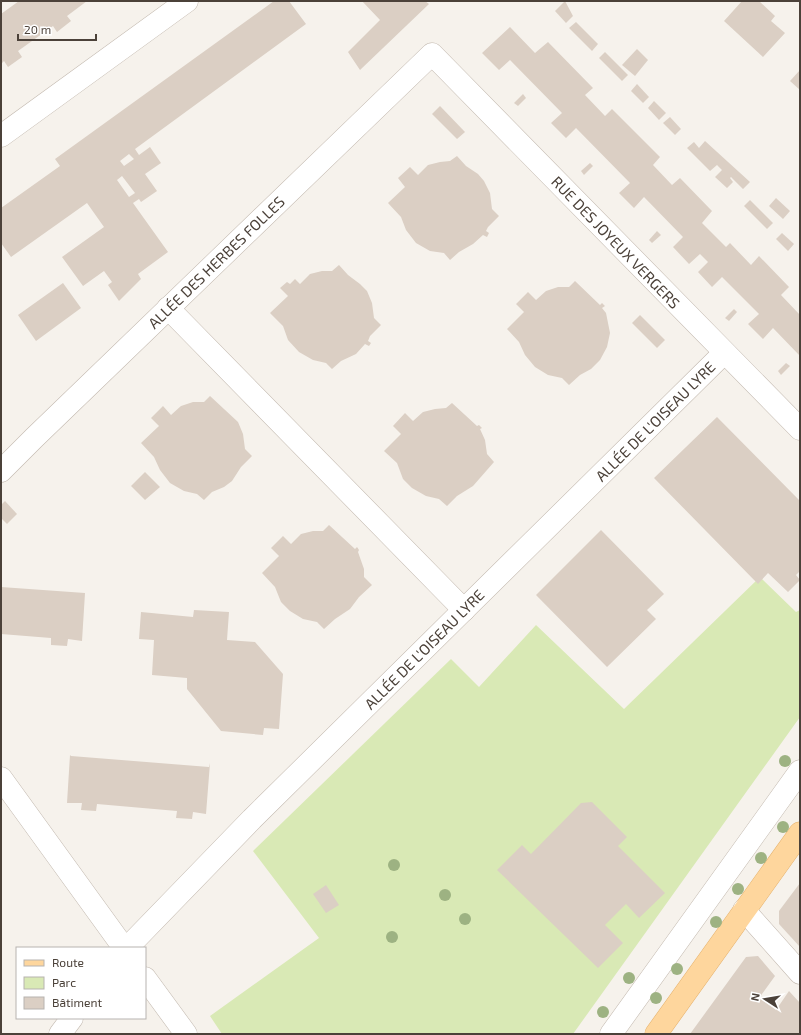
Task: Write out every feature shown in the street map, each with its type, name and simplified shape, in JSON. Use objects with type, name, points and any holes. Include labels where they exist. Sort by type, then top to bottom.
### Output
[{"type":"main road","points":[[656,1034],[800,833]]},
{"type":"street","points":[[1,136],[187,1]]},
{"type":"street","name":"ALLÉE DES HERBES FOLLES","points":[[1,471],[432,54]]},
{"type":"street","name":"RUE DES JOYEUX VERGERS","points":[[432,54],[800,429]]},
{"type":"street","points":[[168,308],[464,610]]},
{"type":"street","name":"ALLÉE DE L'OISEAU LYRE","points":[[128,947],[252,819],[724,353]]},
{"type":"street","points":[[610,1034],[800,771]]},
{"type":"street","points":[[1,778],[123,947]]},
{"type":"street","points":[[744,910],[800,973]]},
{"type":"street","points":[[146,979],[186,1034]]},
{"type":"street","points":[[60,1034],[71,1019]]},
{"type":"green space","points":[[760,577],[796,612],[800,610],[800,717],[573,1034],[222,1034],[210,1016],[319,938],[253,851],[451,659],[479,687],[536,625],[624,709]]},
{"type":"building","points":[[19,1],[87,1],[67,16],[71,21],[57,32],[53,26],[18,51],[22,57],[8,67],[4,61],[1,64],[1,14]]},
{"type":"building","points":[[274,1],[289,1],[306,24],[135,149],[139,155],[150,147],[161,163],[145,174],[157,191],[141,202],[139,199],[133,203],[168,252],[138,274],[141,279],[119,301],[108,285],[112,282],[104,271],[83,286],[62,257],[104,227],[87,203],[11,257],[1,243],[1,208],[60,166],[55,159]],"holes":[[[129,154],[134,159],[124,166],[120,161]],[[122,176],[135,193],[129,197],[117,180]]]},
{"type":"building","points":[[362,1],[425,1],[429,4],[360,70],[348,52],[380,20]]},
{"type":"building","points":[[565,1],[573,16],[566,23],[555,11]]},
{"type":"building","points":[[742,1],[759,1],[775,16],[771,21],[785,33],[763,57],[724,21]]},
{"type":"building","points":[[576,22],[598,44],[592,51],[569,28]]},
{"type":"building","points":[[510,27],[535,53],[548,42],[593,88],[585,95],[605,116],[612,109],[660,157],[653,165],[672,185],[680,178],[712,211],[702,223],[726,247],[730,243],[751,265],[759,256],[789,287],[781,295],[800,315],[800,356],[773,328],[763,339],[748,324],[759,314],[722,277],[712,287],[698,272],[708,262],[700,254],[689,264],[673,247],[683,237],[644,197],[634,208],[619,193],[630,183],[576,128],[566,138],[551,123],[562,113],[510,60],[499,70],[482,53]]},
{"type":"building","points":[[637,49],[648,60],[635,76],[622,65]]},
{"type":"building","points":[[605,52],[628,75],[622,81],[599,58]]},
{"type":"building","points":[[800,70],[800,90],[790,81]]},
{"type":"building","points":[[637,84],[649,97],[643,103],[631,91]]},
{"type":"building","points":[[523,94],[526,98],[518,106],[514,103]]},
{"type":"building","points":[[654,101],[666,113],[659,120],[648,108]]},
{"type":"building","points":[[440,106],[465,132],[457,139],[432,114]]},
{"type":"building","points":[[670,117],[681,129],[675,135],[663,123]]},
{"type":"building","points":[[705,141],[750,182],[743,189],[731,177],[730,178],[733,182],[727,188],[715,177],[722,170],[717,165],[710,171],[687,148],[694,142],[699,148]]},
{"type":"building","points":[[457,156],[466,166],[478,174],[484,181],[490,193],[492,209],[499,216],[488,227],[486,231],[489,233],[487,237],[483,235],[450,260],[444,253],[430,251],[416,243],[406,230],[401,217],[388,203],[405,187],[398,178],[410,167],[418,175],[428,165],[450,161]]},
{"type":"building","points":[[590,163],[593,166],[584,175],[581,171]]},
{"type":"building","points":[[776,198],[790,211],[783,219],[769,206]]},
{"type":"building","points":[[750,200],[773,223],[767,229],[744,206]]},
{"type":"building","points":[[657,231],[661,235],[652,243],[649,240]]},
{"type":"building","points":[[782,233],[794,244],[788,251],[776,239]]},
{"type":"building","points":[[339,265],[348,275],[367,291],[372,303],[374,318],[381,325],[370,336],[368,341],[371,343],[369,346],[365,344],[356,354],[341,361],[332,369],[326,363],[313,360],[299,352],[288,340],[283,326],[270,313],[288,296],[280,288],[287,282],[290,284],[295,279],[300,284],[310,274],[322,271],[332,271]]},
{"type":"building","points":[[575,281],[600,305],[602,303],[605,306],[602,308],[606,313],[610,333],[607,347],[600,360],[591,369],[580,375],[569,385],[562,378],[548,375],[535,367],[525,355],[519,342],[507,329],[524,312],[516,304],[528,292],[536,300],[546,291],[558,287],[569,287]]},
{"type":"building","points":[[63,283],[81,308],[36,341],[18,315]]},
{"type":"building","points":[[734,309],[737,312],[729,321],[725,318]]},
{"type":"building","points":[[640,315],[665,340],[657,348],[632,323]]},
{"type":"building","points":[[786,363],[790,366],[781,375],[778,371]]},
{"type":"building","points":[[210,396],[238,422],[243,434],[245,449],[252,456],[241,467],[232,481],[224,487],[212,492],[204,500],[197,494],[184,491],[170,483],[160,470],[154,457],[141,443],[159,426],[151,418],[163,406],[171,415],[181,406],[193,402],[204,402]]},
{"type":"building","points":[[452,403],[477,426],[479,425],[482,428],[480,429],[485,440],[487,454],[494,462],[473,486],[457,496],[447,506],[439,499],[426,496],[412,488],[403,479],[397,463],[384,451],[401,434],[393,426],[405,413],[413,421],[423,412],[446,408]]},
{"type":"building","points":[[717,417],[800,501],[800,571],[796,575],[800,580],[788,592],[768,573],[758,584],[654,478]]},
{"type":"building","points":[[145,472],[160,487],[145,500],[131,486]]},
{"type":"building","points":[[5,501],[17,514],[7,524],[1,518],[1,505]]},
{"type":"building","points":[[329,525],[355,549],[357,547],[364,569],[364,577],[372,585],[359,597],[350,609],[335,619],[324,629],[317,622],[303,619],[290,611],[281,602],[275,587],[262,573],[279,556],[271,548],[283,536],[291,544],[301,534],[313,531],[323,531]]},
{"type":"building","points":[[601,530],[664,594],[647,610],[656,619],[607,667],[536,595]]},
{"type":"building","points":[[1,587],[85,593],[82,641],[68,639],[67,646],[51,645],[51,638],[1,634]]},
{"type":"building","points":[[194,610],[229,612],[227,640],[255,642],[283,674],[279,729],[264,728],[263,735],[221,731],[187,689],[187,678],[152,675],[154,640],[139,639],[141,612],[193,617]]},
{"type":"building","points":[[70,755],[209,767],[210,763],[206,814],[193,812],[192,819],[176,818],[177,811],[97,804],[96,811],[81,810],[82,803],[67,803]]},
{"type":"building","points":[[592,802],[627,837],[618,846],[665,893],[639,918],[626,904],[605,925],[623,943],[598,968],[497,870],[522,845],[531,854],[581,803]]},
{"type":"building","points":[[800,883],[800,947],[779,924],[779,911]]},
{"type":"building","points":[[326,885],[339,905],[326,913],[313,894]]},
{"type":"building","points":[[758,956],[775,976],[759,998],[776,1010],[789,991],[800,1003],[800,1034],[690,1034],[746,957]]}]
